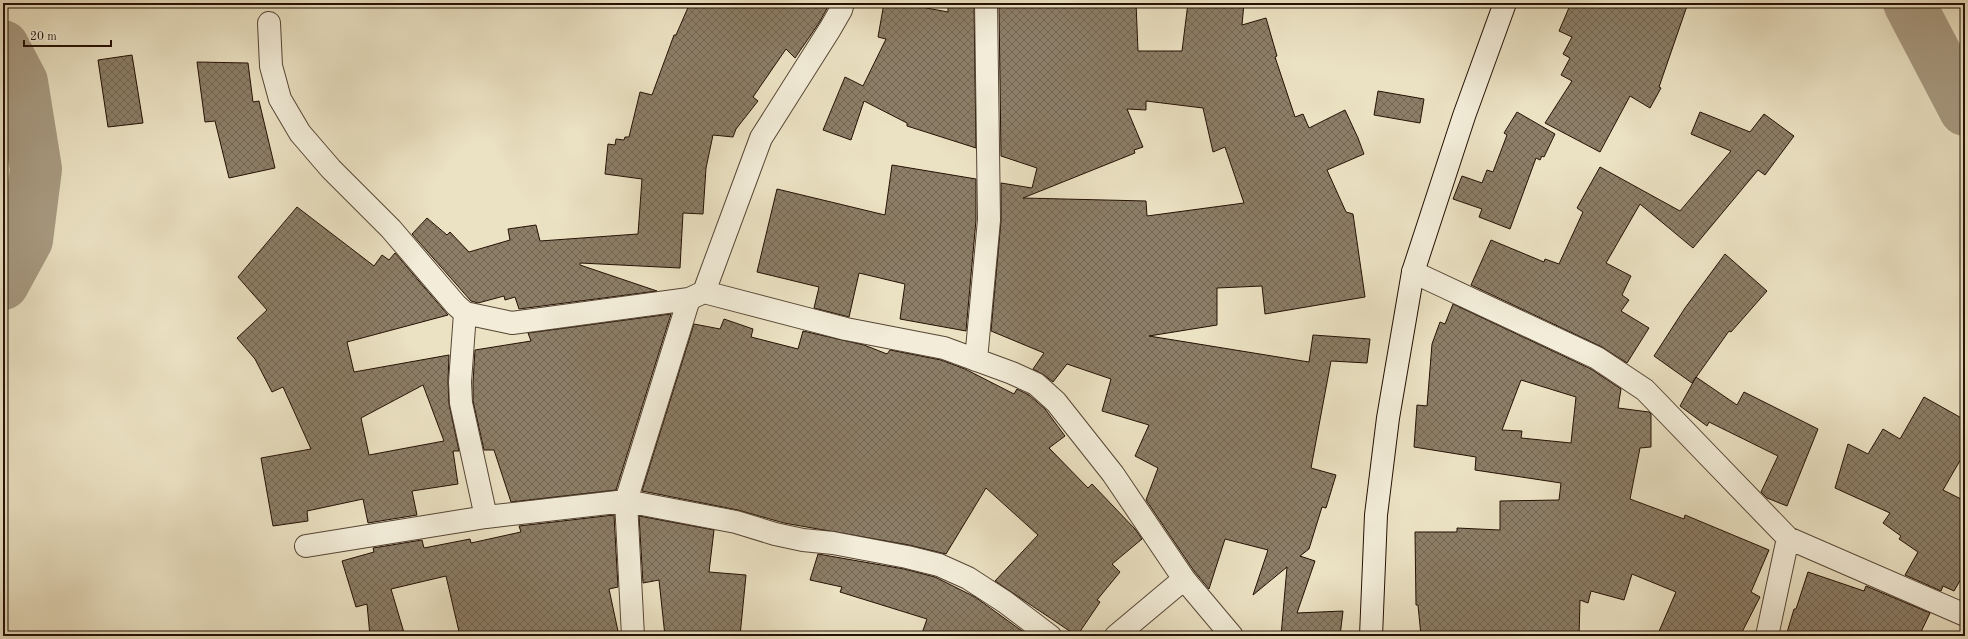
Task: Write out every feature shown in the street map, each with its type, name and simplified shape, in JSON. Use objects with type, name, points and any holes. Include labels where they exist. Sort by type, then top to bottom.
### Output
[{"type":"street","points":[[634,636],[626,501],[696,296],[761,138],[830,29],[841,10],[843,3]]},
{"type":"street","points":[[976,360],[989,220],[986,3]]},
{"type":"street","points":[[1371,636],[1376,515],[1385,440],[1413,272],[1464,116],[1505,3]]},
{"type":"street","points":[[269,23],[273,73],[280,99],[300,133],[331,169],[391,229],[456,305],[465,313],[512,323],[696,296],[846,329],[944,348],[1012,373],[1036,384],[1056,402],[1113,474],[1184,579],[1232,636]]},
{"type":"street","points":[[1413,272],[1597,358],[1645,390],[1788,538],[1965,615]]},
{"type":"street","points":[[465,313],[460,382],[461,403],[486,517]]},
{"type":"street","points":[[306,546],[486,517],[626,501],[736,522],[796,538],[907,557],[939,565],[968,578],[1005,602],[1050,636]]},
{"type":"street","points":[[1767,636],[1788,538]]},
{"type":"street","points":[[1116,636],[1184,579]]},
{"type":"building","points":[[690,3],[830,3],[819,23],[795,58],[786,49],[753,97],[758,101],[736,129],[733,137],[713,135],[706,168],[703,214],[683,213],[680,268],[580,263],[580,265],[657,291],[519,309],[515,297],[505,300],[504,296],[478,303],[471,301],[412,234],[427,218],[447,235],[450,232],[469,252],[510,240],[508,229],[536,225],[540,241],[638,234],[642,179],[605,174],[608,144],[615,145],[616,139],[624,140],[625,137],[629,137],[640,92],[652,95],[674,35],[676,35]]},
{"type":"building","points":[[884,3],[900,3],[948,12],[948,3],[974,3],[976,148],[907,126],[907,123],[864,101],[851,140],[823,130],[845,77],[863,86],[886,39],[878,37]]},
{"type":"building","points":[[1087,3],[1136,3],[1138,51],[1182,51],[1188,3],[1244,3],[1242,25],[1266,18],[1277,56],[1275,57],[1295,117],[1303,114],[1309,128],[1345,110],[1364,154],[1327,170],[1346,212],[1353,214],[1365,297],[1265,314],[1262,286],[1217,288],[1217,325],[1149,336],[1309,362],[1313,335],[1370,339],[1367,363],[1331,361],[1311,468],[1336,475],[1326,508],[1322,507],[1309,549],[1300,556],[1315,561],[1297,613],[1343,611],[1340,636],[1281,636],[1287,567],[1253,595],[1268,550],[1225,539],[1209,589],[1194,571],[1146,500],[1158,468],[1135,456],[1149,425],[1102,411],[1111,379],[1067,364],[1053,382],[1033,369],[1044,353],[991,331],[1001,221],[1001,183],[1032,188],[1037,168],[1001,156],[999,7]],"holes":[[[1146,101],[1203,108],[1213,152],[1225,147],[1244,203],[1147,216],[1146,201],[1023,198],[1135,153],[1134,150],[1143,147],[1127,109],[1146,110]]]},
{"type":"building","points":[[1571,3],[1688,3],[1659,87],[1661,88],[1650,108],[1630,96],[1600,152],[1545,123],[1572,81],[1561,75],[1570,58],[1563,54],[1572,37],[1559,31]]},
{"type":"building","points":[[132,55],[143,123],[108,127],[98,60]]},
{"type":"building","points":[[197,62],[248,63],[253,102],[259,101],[275,168],[229,178],[215,121],[205,122]]},
{"type":"building","points":[[1378,91],[1424,99],[1420,123],[1374,115]]},
{"type":"building","points":[[1517,112],[1555,134],[1544,157],[1542,156],[1540,160],[1536,158],[1510,229],[1479,217],[1482,209],[1453,199],[1462,176],[1482,183],[1487,170],[1493,172],[1507,135],[1504,133]]},
{"type":"building","points":[[1700,112],[1750,132],[1764,114],[1794,136],[1765,175],[1758,170],[1693,248],[1640,204],[1606,263],[1631,276],[1622,295],[1629,300],[1621,311],[1649,328],[1627,363],[1602,347],[1471,285],[1491,240],[1544,262],[1545,259],[1559,264],[1583,212],[1577,208],[1600,167],[1680,211],[1731,151],[1691,134]]},
{"type":"building","points":[[892,165],[976,179],[976,220],[966,331],[900,319],[905,284],[859,273],[849,317],[814,308],[819,287],[757,272],[777,189],[885,215]]},
{"type":"building","points":[[297,207],[374,266],[382,255],[389,260],[395,253],[448,315],[347,342],[354,372],[449,355],[449,404],[459,451],[453,451],[458,484],[412,491],[417,515],[368,523],[363,499],[307,511],[308,521],[273,526],[261,458],[311,449],[283,387],[272,392],[255,359],[237,338],[267,310],[238,277]],"holes":[[[423,385],[444,441],[369,455],[361,418]]]},
{"type":"building","points":[[1725,254],[1767,291],[1731,332],[1729,331],[1692,383],[1654,356],[1685,308]]},
{"type":"building","points":[[1453,304],[1591,369],[1621,389],[1618,408],[1649,412],[1651,414],[1651,447],[1640,448],[1630,499],[1684,519],[1685,515],[1769,550],[1751,592],[1760,597],[1740,636],[1657,636],[1676,592],[1632,574],[1624,600],[1591,591],[1588,603],[1580,600],[1579,636],[1421,636],[1418,605],[1416,605],[1415,532],[1457,532],[1457,528],[1500,530],[1500,501],[1559,500],[1561,483],[1475,470],[1476,457],[1414,447],[1417,405],[1427,406],[1432,344],[1440,322],[1445,324]],"holes":[[[1521,380],[1576,397],[1571,443],[1521,438],[1522,431],[1502,430]]]},
{"type":"building","points":[[671,314],[616,490],[511,502],[494,450],[484,450],[473,401],[475,350],[531,341],[528,333]]},
{"type":"building","points":[[724,319],[753,329],[751,337],[798,349],[803,331],[864,345],[887,354],[890,350],[941,360],[965,369],[1014,394],[1017,389],[1029,395],[1045,409],[1065,436],[1049,448],[1088,488],[1092,484],[1135,529],[1142,539],[1112,564],[1120,572],[1097,600],[1100,602],[1077,636],[995,581],[1038,535],[986,488],[946,554],[909,545],[784,523],[738,510],[642,491],[694,324],[720,329]]},
{"type":"building","points":[[1696,377],[1737,405],[1744,392],[1818,429],[1787,506],[1767,498],[1761,492],[1778,456],[1709,422],[1707,426],[1680,406]]},
{"type":"building","points":[[1924,397],[1965,420],[1965,452],[1943,490],[1965,501],[1965,572],[1954,591],[1943,586],[1941,591],[1905,575],[1918,552],[1899,539],[1901,536],[1883,523],[1890,513],[1835,488],[1848,444],[1868,454],[1883,429],[1900,439]]},
{"type":"building","points":[[614,515],[618,587],[609,589],[619,636],[460,636],[446,576],[391,589],[405,636],[370,636],[367,604],[356,607],[342,561],[374,552],[373,548],[422,540],[424,548],[470,539],[471,543],[521,532],[519,526]]},
{"type":"building","points":[[639,516],[714,530],[709,572],[746,575],[740,636],[665,636],[659,580],[643,583]]},
{"type":"building","points":[[818,554],[904,569],[935,577],[975,597],[1029,636],[921,636],[927,619],[840,592],[842,587],[810,580]]},
{"type":"building","points":[[1808,572],[1864,591],[1866,586],[1930,613],[1919,636],[1786,636],[1794,609],[1796,609]]},
{"type":"waterway","points":[[1909,3],[1965,110]]},
{"type":"waterway","points":[[3,46],[22,82],[36,169],[27,240],[3,284]]}]
